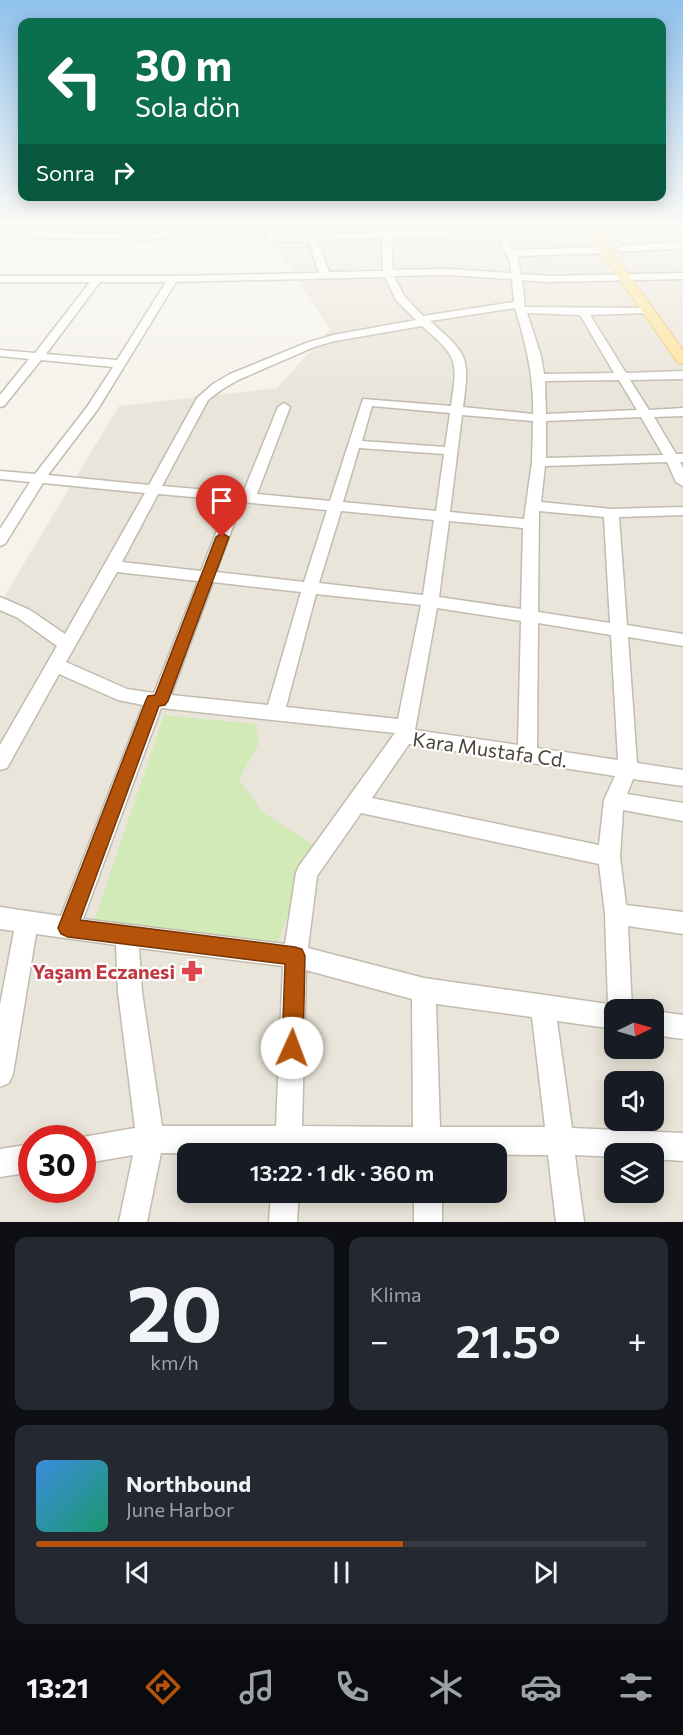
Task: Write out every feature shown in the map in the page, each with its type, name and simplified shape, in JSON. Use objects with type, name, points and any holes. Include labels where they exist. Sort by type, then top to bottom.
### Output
[{"type":"main road","points":[[627,281],[683,360]]},
{"type":"main road","points":[[645,281],[651,289]]},
{"type":"street","points":[[0,403],[79,305],[95,281]]},
{"type":"street","points":[[0,541],[39,478],[92,409],[122,364],[172,281]]},
{"type":"street","points":[[56,665],[124,694],[404,731],[430,601],[462,373],[461,361],[448,342],[423,320],[391,281]]},
{"type":"street","points":[[516,281],[520,307],[535,356],[539,418],[539,462],[531,524],[527,754]]},
{"type":"street","points":[[0,762],[112,566],[198,405],[217,387],[310,345],[333,338],[423,320],[520,307],[583,312],[648,310]]},
{"type":"street","points":[[583,312],[646,414],[677,458],[683,482]]},
{"type":"street","points":[[0,353],[122,364]]},
{"type":"street","points":[[538,378],[683,375]]},
{"type":"street","points":[[275,713],[310,588],[367,402],[539,418],[683,412]]},
{"type":"street","points":[[68,928],[208,576],[284,407]]},
{"type":"street","points":[[353,444],[452,451]]},
{"type":"street","points":[[539,462],[677,458]]},
{"type":"street","points":[[0,475],[531,524]]},
{"type":"street","points":[[533,506],[611,513],[683,511]]},
{"type":"street","points":[[611,513],[628,768],[614,800],[609,857],[616,914],[620,999]]},
{"type":"street","points":[[112,566],[430,601],[683,640]]},
{"type":"street","points":[[0,603],[32,618],[68,645]]},
{"type":"street","name":"Kara Mustafa Cd.","points":[[288,1143],[295,956],[307,873],[404,731],[527,754],[683,778]]},
{"type":"street","points":[[614,800],[683,812]]},
{"type":"street","points":[[356,802],[609,857]]},
{"type":"street","points":[[616,914],[683,923]]},
{"type":"street","points":[[0,918],[295,956],[424,990],[604,1015]]},
{"type":"street","points":[[0,1074],[27,921]]},
{"type":"street","points":[[127,936],[130,992],[150,1139],[133,1222]]},
{"type":"street","points":[[424,990],[427,1143]]},
{"type":"street","points":[[543,1007],[570,1222]]},
{"type":"street","points":[[664,1024],[683,1027]]},
{"type":"street","points":[[96,1148],[150,1139],[219,1143]]},
{"type":"street","points":[[507,1143],[560,1141],[683,1147]]},
{"type":"street","points":[[0,1163],[18,1160]]},
{"type":"street","points":[[283,1222],[284,1203]]},
{"type":"street","points":[[428,1203],[428,1222]]},
{"type":"shaded area","points":[[298,281],[683,281],[683,1222],[0,1222],[0,603],[119,406],[277,388],[330,329]]},
{"type":"green space","points":[[164,715],[256,724],[259,743],[239,779],[262,812],[313,845],[276,947],[93,924]]},
{"type":"place","name":"Yaşam Eczanesi","points":[[192,971]]},
{"type":"route","points":[[222,537],[160,701],[154,700],[68,928],[295,956],[292,1048]]}]
